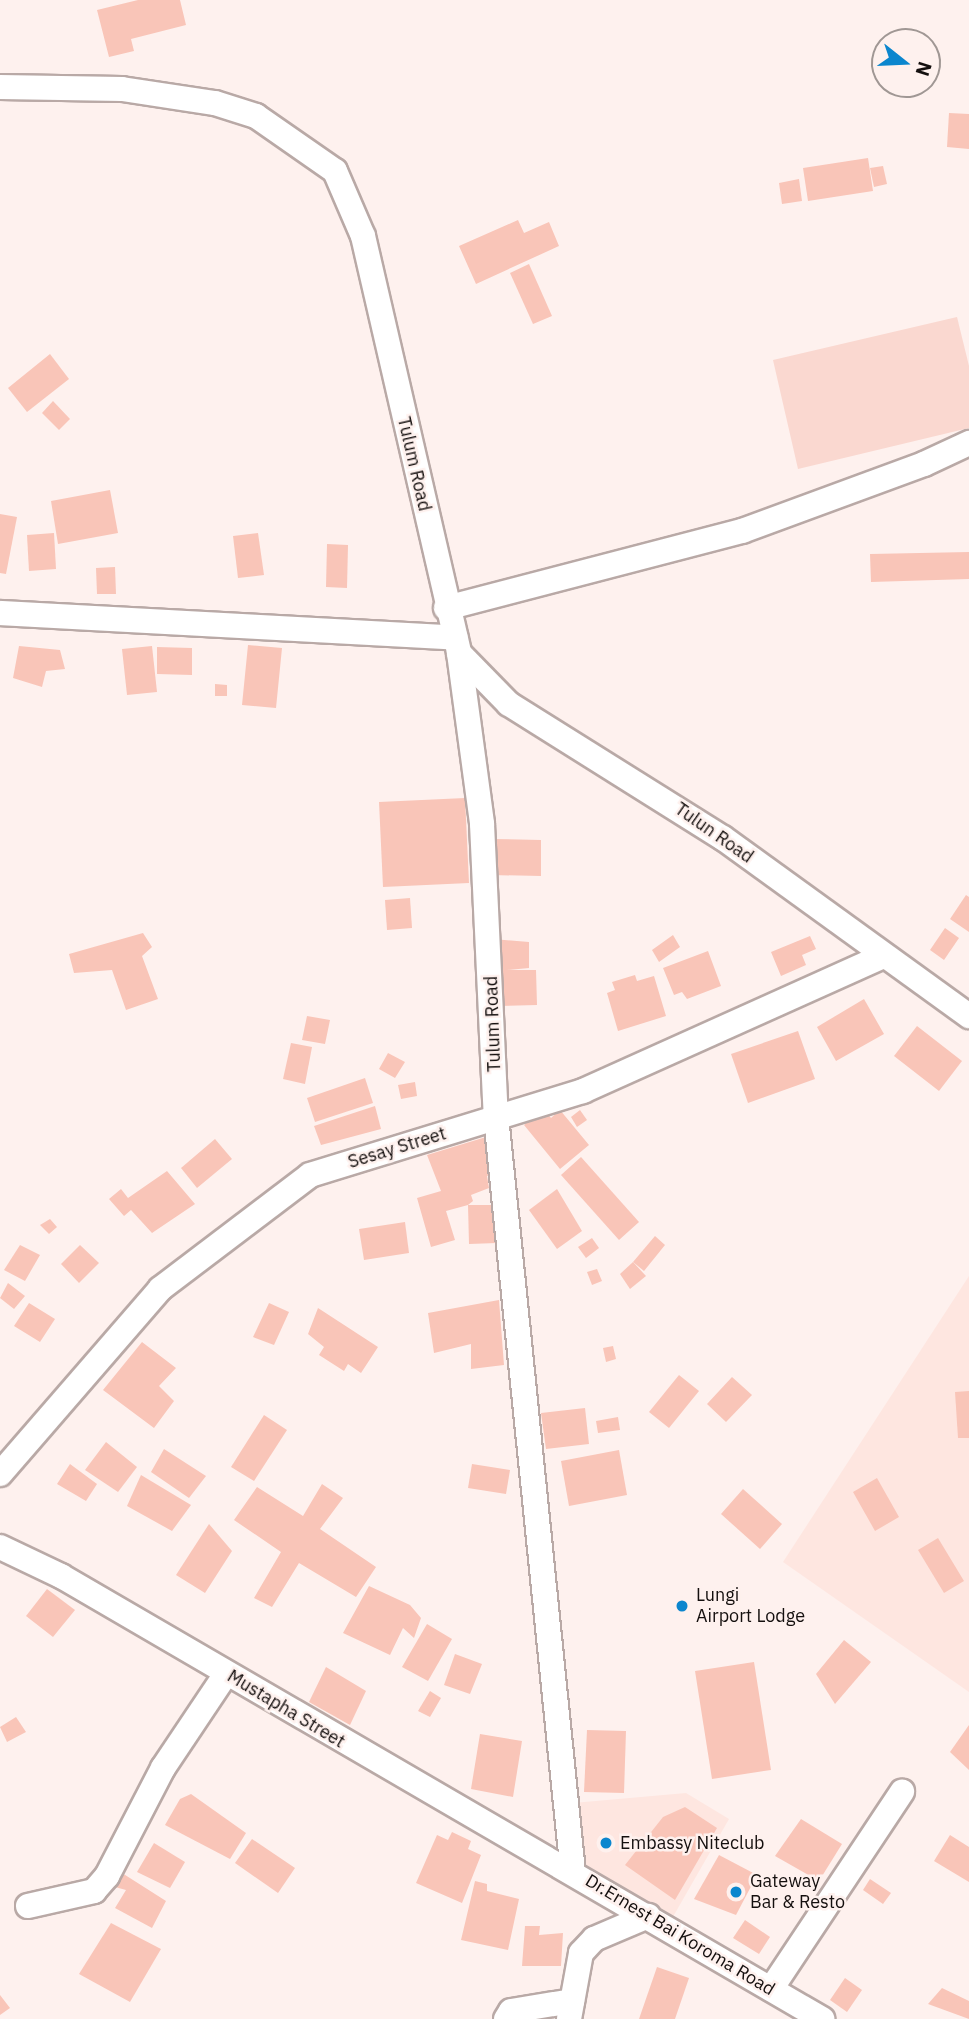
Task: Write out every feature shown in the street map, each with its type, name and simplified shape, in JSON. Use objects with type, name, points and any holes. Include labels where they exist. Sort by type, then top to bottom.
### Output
[{"type":"street","name":"Tulum Road","points":[[0,88],[122,89],[215,103],[256,116],[335,171],[363,236],[446,608],[457,646],[482,824],[496,1117],[573,1872]]},
{"type":"street","points":[[446,608],[742,531],[924,464],[969,443]]},
{"type":"street","points":[[0,613],[457,646]]},
{"type":"street","name":"Tulun Road","points":[[457,646],[509,704],[723,838],[969,1016]]},
{"type":"street","name":"Sesay Street","points":[[0,1474],[160,1289],[310,1175],[583,1091],[884,956]]},
{"type":"street","name":"Mustapha Street","points":[[0,1547],[61,1576],[226,1674],[573,1872]]},
{"type":"street","points":[[28,1906],[94,1891],[107,1876],[163,1768],[226,1674]]},
{"type":"street","points":[[771,1989],[902,1793]]},
{"type":"street","name":"Dr.Ernest Bai Koroma Road","points":[[573,1872],[822,2019]]},
{"type":"street","points":[[506,2019],[511,2011],[571,2010],[581,1953],[594,1939],[649,1916]]},
{"type":"shaded area","points":[[957,317],[969,366],[969,428],[798,469],[773,360]]},
{"type":"shaded area","points":[[969,1276],[969,1692],[783,1562]]},
{"type":"shaded area","name":"Embassy Niteclub","points":[[686,1793],[729,1819],[670,1922],[580,1864],[573,1803]]},
{"type":"building","points":[[138,0],[180,0],[186,25],[131,39],[134,51],[109,57],[97,10]]},
{"type":"building","points":[[949,113],[969,114],[969,149],[947,147]]},
{"type":"building","points":[[868,158],[873,191],[808,201],[803,168]]},
{"type":"building","points":[[883,166],[887,184],[874,187],[870,168]]},
{"type":"building","points":[[799,179],[802,201],[782,204],[779,183]]},
{"type":"building","points":[[518,220],[524,233],[549,222],[559,246],[476,284],[459,246]]},
{"type":"building","points":[[529,264],[552,316],[533,324],[510,273]]},
{"type":"building","points":[[50,354],[69,379],[27,412],[8,388]]},
{"type":"building","points":[[53,401],[70,419],[59,430],[42,413]]},
{"type":"building","points":[[110,490],[118,533],[58,544],[51,501]]},
{"type":"building","points":[[0,514],[17,517],[6,574],[0,573]]},
{"type":"building","points":[[54,533],[56,569],[29,571],[27,535]]},
{"type":"building","points":[[258,533],[264,575],[238,578],[233,536]]},
{"type":"building","points":[[327,544],[348,545],[347,588],[326,587]]},
{"type":"building","points":[[969,552],[969,579],[871,582],[870,554]]},
{"type":"building","points":[[115,567],[116,594],[97,594],[96,568]]},
{"type":"building","points":[[248,645],[282,648],[276,708],[242,705]]},
{"type":"building","points":[[19,646],[60,650],[65,669],[46,671],[42,687],[13,678]]},
{"type":"building","points":[[152,646],[157,692],[127,695],[122,649]]},
{"type":"building","points":[[157,647],[192,648],[192,675],[157,674]]},
{"type":"building","points":[[215,684],[227,685],[227,696],[215,696]]},
{"type":"building","points":[[465,798],[469,883],[383,887],[379,802]]},
{"type":"building","points":[[492,839],[541,840],[541,876],[491,875]]},
{"type":"building","points":[[966,895],[969,897],[969,932],[950,919]]},
{"type":"building","points":[[410,898],[412,928],[387,930],[385,900]]},
{"type":"building","points":[[945,928],[959,938],[944,960],[930,950]]},
{"type":"building","points":[[143,933],[152,947],[142,956],[158,999],[126,1010],[112,970],[74,973],[69,954]]},
{"type":"building","points":[[673,935],[680,947],[659,962],[652,950]]},
{"type":"building","points":[[810,936],[816,949],[802,955],[806,965],[781,976],[771,952]]},
{"type":"building","points":[[493,939],[529,942],[529,968],[507,970],[536,970],[537,1005],[497,1006]]},
{"type":"building","points":[[708,951],[721,986],[687,999],[682,992],[674,995],[663,968]]},
{"type":"building","points":[[635,975],[637,981],[654,976],[666,1016],[618,1031],[607,993],[615,990],[612,982]]},
{"type":"building","points":[[864,999],[884,1034],[836,1061],[817,1027]]},
{"type":"building","points":[[307,1016],[330,1020],[325,1044],[302,1040]]},
{"type":"building","points":[[917,1026],[962,1061],[939,1091],[894,1056]]},
{"type":"building","points":[[798,1031],[815,1079],[748,1103],[731,1054]]},
{"type":"building","points":[[291,1043],[312,1047],[305,1084],[283,1079]]},
{"type":"building","points":[[388,1053],[405,1062],[395,1078],[379,1069]]},
{"type":"building","points":[[365,1078],[373,1103],[315,1122],[307,1098]]},
{"type":"building","points":[[415,1082],[417,1096],[401,1099],[398,1085]]},
{"type":"building","points":[[375,1106],[381,1129],[321,1145],[314,1126]]},
{"type":"building","points":[[543,1108],[551,1118],[560,1110],[589,1145],[560,1169],[524,1125]]},
{"type":"building","points":[[580,1110],[587,1120],[577,1127],[571,1117]]},
{"type":"building","points":[[486,1137],[497,1172],[487,1176],[489,1188],[471,1195],[473,1201],[468,1205],[446,1211],[455,1240],[431,1247],[417,1198],[441,1191],[427,1155]]},
{"type":"building","points":[[215,1139],[232,1159],[197,1188],[181,1168]]},
{"type":"building","points":[[581,1157],[639,1222],[619,1240],[561,1175]]},
{"type":"building","points":[[167,1171],[195,1204],[152,1233],[131,1210],[124,1216],[109,1199],[121,1189],[128,1198]]},
{"type":"building","points":[[557,1189],[582,1231],[557,1249],[529,1210]]},
{"type":"building","points":[[468,1205],[496,1205],[497,1243],[469,1244]]},
{"type":"building","points":[[50,1219],[57,1227],[49,1234],[40,1225]]},
{"type":"building","points":[[405,1222],[409,1253],[364,1260],[359,1229]]},
{"type":"building","points":[[655,1236],[665,1245],[644,1271],[633,1262]]},
{"type":"building","points":[[592,1238],[599,1248],[586,1258],[578,1247]]},
{"type":"building","points":[[20,1245],[40,1255],[25,1281],[4,1270]]},
{"type":"building","points":[[80,1245],[99,1263],[79,1283],[61,1264]]},
{"type":"building","points":[[633,1262],[646,1276],[630,1289],[620,1274]]},
{"type":"building","points":[[597,1269],[602,1281],[592,1285],[587,1272]]},
{"type":"building","points":[[8,1283],[25,1296],[14,1309],[0,1298]]},
{"type":"building","points":[[499,1300],[504,1365],[471,1369],[471,1344],[434,1353],[428,1313]]},
{"type":"building","points":[[29,1303],[55,1319],[40,1342],[14,1326]]},
{"type":"building","points":[[269,1303],[289,1312],[274,1345],[253,1337]]},
{"type":"building","points":[[318,1308],[378,1347],[361,1373],[348,1364],[344,1371],[319,1355],[324,1347],[308,1334]]},
{"type":"building","points":[[142,1342],[176,1368],[159,1386],[174,1401],[154,1428],[103,1390]]},
{"type":"building","points":[[613,1346],[616,1359],[606,1362],[603,1348]]},
{"type":"building","points":[[679,1375],[699,1391],[669,1428],[649,1412]]},
{"type":"building","points":[[732,1377],[752,1395],[726,1422],[707,1404]]},
{"type":"building","points":[[969,1391],[969,1438],[958,1438],[955,1392]]},
{"type":"building","points":[[585,1408],[589,1444],[546,1449],[541,1413]]},
{"type":"building","points":[[264,1415],[287,1430],[254,1481],[231,1467]]},
{"type":"building","points":[[618,1417],[620,1430],[598,1433],[596,1421]]},
{"type":"building","points":[[106,1442],[137,1467],[118,1492],[85,1470]]},
{"type":"building","points":[[164,1449],[206,1476],[189,1498],[151,1472]]},
{"type":"building","points":[[619,1450],[627,1495],[569,1506],[561,1461]]},
{"type":"building","points":[[70,1464],[97,1484],[86,1501],[57,1484]]},
{"type":"building","points":[[472,1464],[510,1470],[506,1494],[468,1488]]},
{"type":"building","points":[[141,1475],[191,1505],[172,1531],[127,1506]]},
{"type":"building","points":[[877,1478],[899,1517],[875,1531],[853,1492]]},
{"type":"building","points":[[322,1484],[343,1498],[320,1529],[376,1567],[356,1597],[299,1563],[272,1607],[254,1598],[281,1552],[234,1520],[257,1487],[303,1516]]},
{"type":"building","points":[[743,1489],[782,1524],[760,1549],[721,1514]]},
{"type":"building","points":[[209,1524],[232,1551],[205,1593],[176,1575]]},
{"type":"building","points":[[938,1538],[964,1581],[944,1593],[918,1550]]},
{"type":"building","points":[[369,1586],[410,1605],[421,1618],[414,1638],[403,1628],[390,1655],[343,1633]]},
{"type":"building","points":[[47,1589],[75,1610],[53,1637],[26,1616]]},
{"type":"building","points":[[427,1624],[452,1639],[428,1681],[402,1667]]},
{"type":"building","points":[[844,1640],[871,1662],[835,1704],[816,1674]]},
{"type":"building","points":[[455,1654],[482,1664],[470,1694],[444,1685]]},
{"type":"building","points":[[754,1662],[771,1770],[712,1779],[695,1671]]},
{"type":"building","points":[[326,1667],[366,1691],[350,1725],[309,1702]]},
{"type":"building","points":[[430,1691],[441,1698],[430,1717],[418,1711]]},
{"type":"building","points":[[16,1717],[26,1732],[7,1742],[0,1727]]},
{"type":"building","points":[[969,1725],[969,1770],[950,1752]]},
{"type":"building","points":[[587,1730],[626,1731],[624,1793],[584,1792]]},
{"type":"building","points":[[480,1734],[522,1741],[513,1797],[471,1789]]},
{"type":"building","points":[[191,1794],[246,1833],[230,1859],[165,1825],[180,1799]]},
{"type":"building","points":[[685,1807],[717,1828],[675,1900],[625,1865],[663,1817]]},
{"type":"building","points":[[801,1819],[842,1844],[819,1881],[775,1856]]},
{"type":"building","points":[[452,1832],[471,1841],[468,1849],[481,1855],[462,1903],[416,1883],[437,1835],[448,1840]]},
{"type":"building","points":[[950,1835],[969,1847],[969,1882],[934,1861]]},
{"type":"building","points":[[252,1839],[295,1868],[278,1893],[235,1863]]},
{"type":"building","points":[[154,1843],[185,1862],[170,1888],[137,1872]]},
{"type":"building","points":[[719,1855],[757,1875],[736,1915],[694,1899]]},
{"type":"building","points":[[122,1873],[166,1901],[152,1928],[115,1908],[126,1890],[115,1887]]},
{"type":"building","points":[[870,1879],[891,1893],[883,1904],[863,1890]]},
{"type":"building","points":[[475,1881],[487,1884],[487,1891],[519,1899],[508,1950],[461,1940]]},
{"type":"building","points":[[745,1920],[770,1937],[759,1954],[733,1938]]},
{"type":"building","points":[[111,1923],[161,1949],[130,2002],[79,1974]]},
{"type":"building","points":[[525,1926],[540,1926],[539,1935],[563,1933],[561,1966],[522,1966]]},
{"type":"building","points":[[657,1967],[689,1978],[675,2019],[639,2019]]},
{"type":"building","points":[[845,1978],[862,1990],[847,2012],[830,2000]]},
{"type":"building","points":[[942,1988],[969,2001],[969,2019],[928,2004]]},
{"type":"building","points":[[0,1995],[10,2008],[0,2015]]},
{"type":"place","name":"Lungi Airport Lodge","points":[[682,1606]]},
{"type":"place","name":"Embassy Niteclub","points":[[606,1843]]},
{"type":"place","name":"Gateway Bar & Resto","points":[[736,1892]]}]
